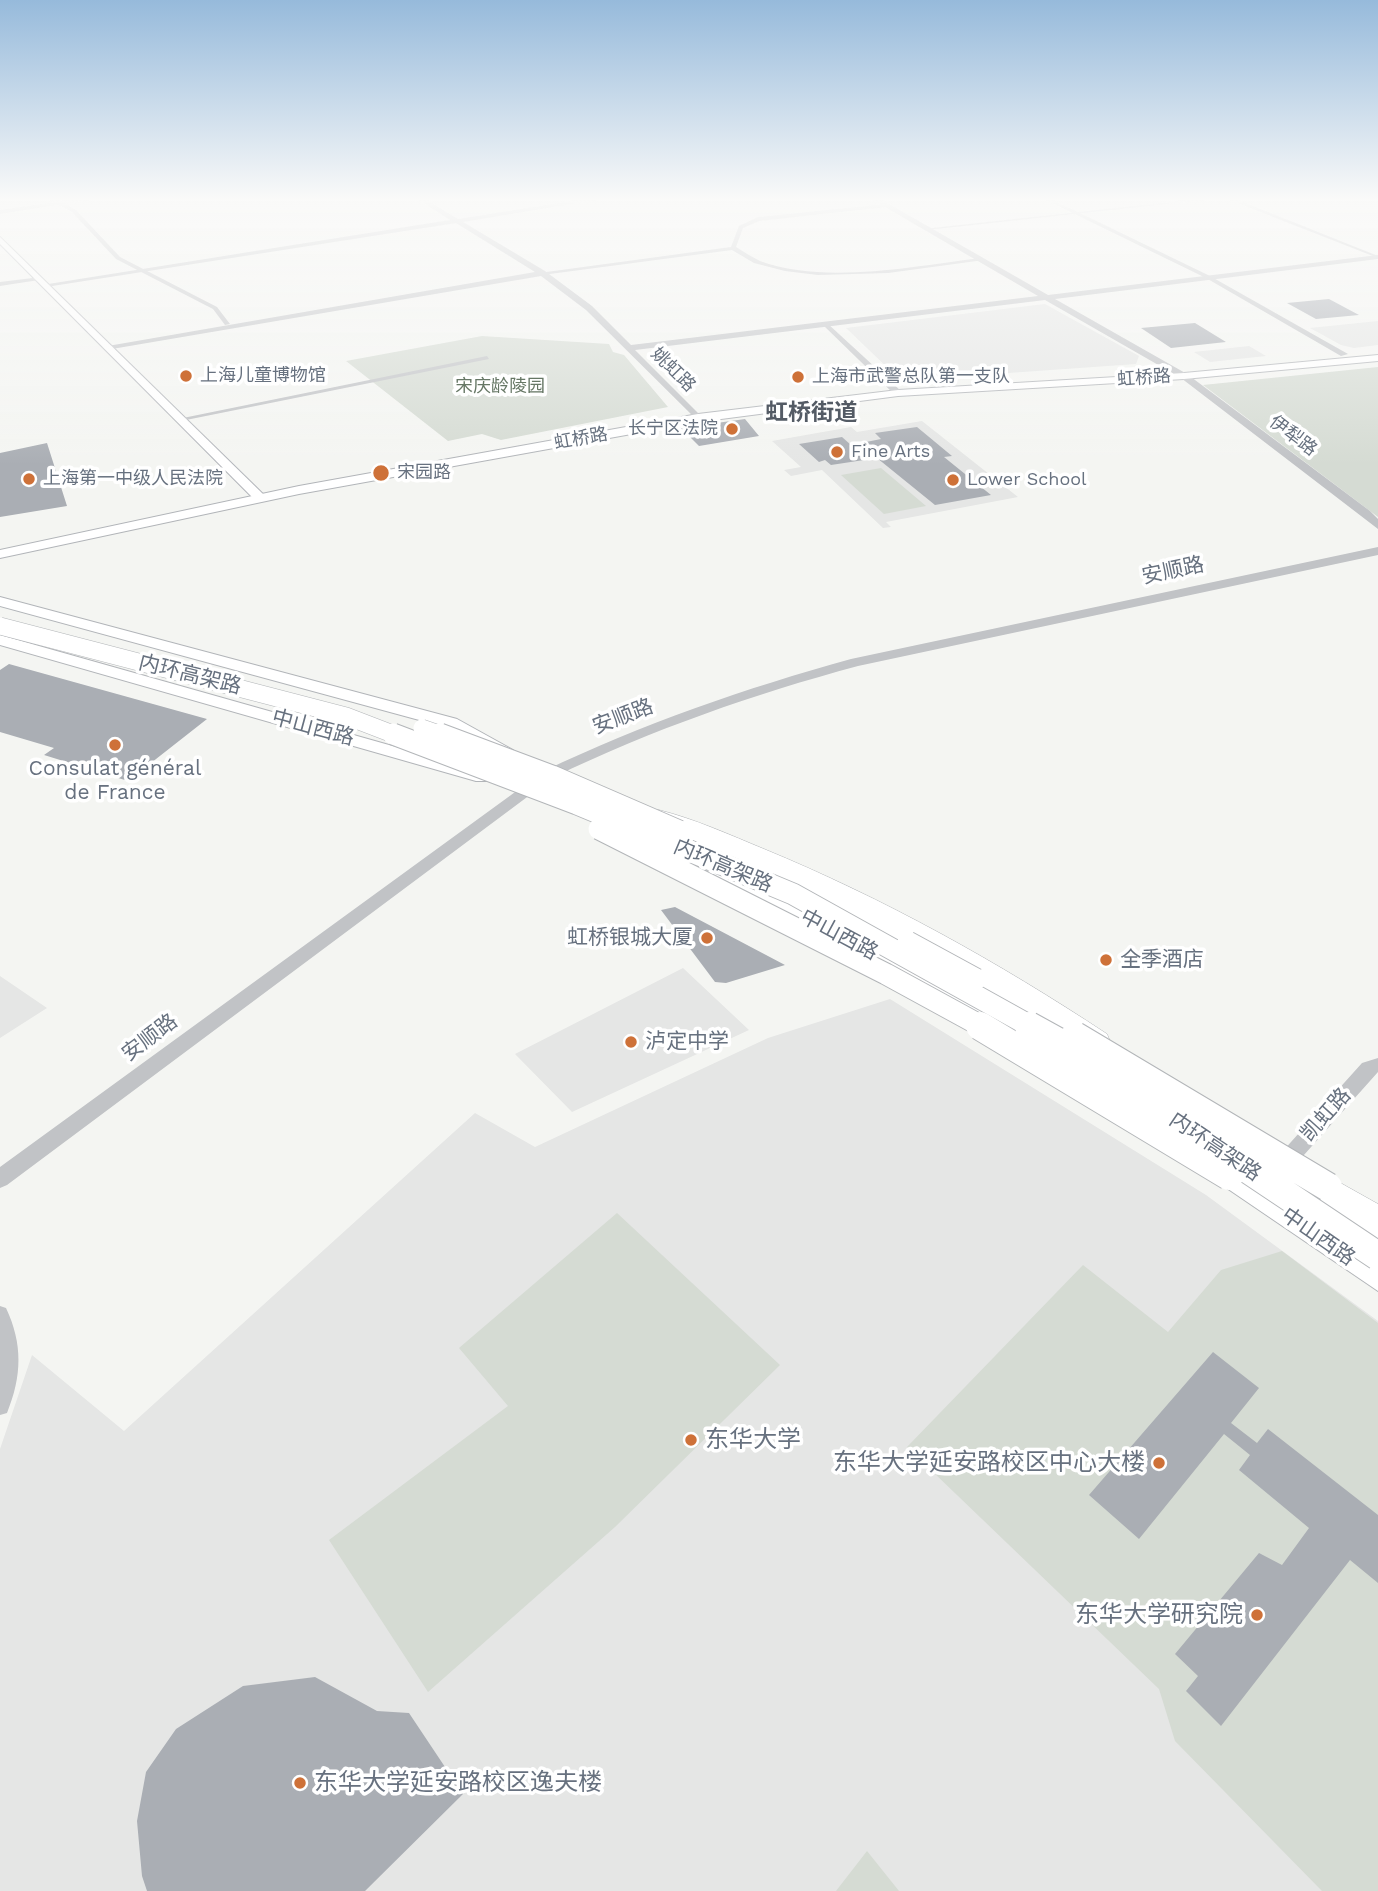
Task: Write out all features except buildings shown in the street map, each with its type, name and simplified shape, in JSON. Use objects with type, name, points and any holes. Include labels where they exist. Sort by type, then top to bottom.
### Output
[{"type":"highway","name":"内环高架路","points":[[0,613],[402,721],[477,746],[607,798],[819,896],[939,957],[1062,1028],[1378,1238]]},
{"type":"highway","name":"内环高架路","points":[[0,626],[283,698],[401,735],[793,894],[1058,1042],[1378,1256]]},
{"type":"highway","points":[[401,735],[732,894],[886,974],[983,1027],[1229,1176]]},
{"type":"highway","points":[[607,798],[741,846],[829,883],[947,945],[1136,1067],[1278,1171]]},
{"type":"highway","points":[[1062,1028],[1378,1219]]},
{"type":"main road","points":[[49,288],[255,494]]},
{"type":"main road","name":"虹桥路","points":[[1179,373],[1378,351]]},
{"type":"main road","name":"虹桥路","points":[[0,541],[694,413],[895,390],[1378,358]]},
{"type":"main road","name":"虹桥路","points":[[0,555],[255,494]]},
{"type":"main road","name":"中山西路","points":[[0,601],[452,723],[549,774],[733,853],[904,940],[1020,1008],[1278,1171],[1378,1238]]},
{"type":"main road","name":"中山西路","points":[[0,640],[400,752],[526,791],[773,901],[909,971],[994,1020],[1378,1279]]},
{"type":"street","points":[[176,288],[215,308],[227,324]]},
{"type":"street","points":[[106,347],[227,324],[448,288]]},
{"type":"street","name":"姚虹路","points":[[562,288],[589,309],[694,413]]},
{"type":"street","name":"伊犁路","points":[[1029,288],[1179,373],[1366,513],[1378,526]]},
{"type":"street","points":[[629,348],[1116,288]]},
{"type":"street","points":[[1228,288],[1344,354]]},
{"type":"street","points":[[825,324],[895,390]]},
{"type":"street","points":[[181,419],[487,358]]},
{"type":"street","name":"安顺路","points":[[0,1179],[263,982],[549,774],[603,748],[772,685],[844,666],[1378,551]]},
{"type":"street","name":"凯虹路","points":[[1278,1171],[1369,1068],[1378,1065]]},
{"type":"street","points":[[0,1314],[11,1352],[11,1372],[0,1406]]},
{"type":"shaded area","points":[[1045,304],[1139,356],[1136,364],[909,380],[892,372],[846,328]]},
{"type":"shaded area","points":[[1378,321],[1378,345],[1354,348],[1341,345],[1310,328]]},
{"type":"shaded area","points":[[1249,346],[1266,356],[1210,362],[1194,352]]},
{"type":"shaded area","points":[[922,421],[1018,497],[886,522],[891,527],[883,528],[822,470],[791,476],[784,470],[801,467],[772,441],[851,427],[857,432]]},
{"type":"shaded area","name":"泸定中学","points":[[683,968],[749,1030],[572,1112],[515,1054]]},
{"type":"shaded area","points":[[0,976],[47,1008],[0,1038]]},
{"type":"shaded area","name":"东华大学","points":[[890,999],[1206,1195],[1378,1321],[1378,1891],[0,1891],[0,1449],[32,1355],[124,1431],[475,1113],[535,1147],[768,1038]]},
{"type":"green space","name":"宋庆龄陵园","points":[[482,336],[609,344],[613,352],[624,355],[668,407],[501,440],[482,434],[448,441],[346,361]]},
{"type":"green space","points":[[1378,367],[1378,517],[1203,385]]},
{"type":"green space","points":[[881,468],[926,506],[884,514],[841,475]]},
{"type":"green space","points":[[617,1213],[780,1365],[615,1527],[428,1692],[329,1540],[508,1406],[459,1348]]},
{"type":"green space","points":[[1282,1251],[1378,1323],[1378,1891],[1322,1891],[1175,1741],[1159,1689],[907,1447],[1083,1265],[1168,1332],[1221,1270]]},
{"type":"green space","points":[[867,1851],[899,1891],[836,1891]]},
{"type":"place","name":"上海儿童博物馆","points":[[186,376]]},
{"type":"place","name":"上海市武警总队第一支队","points":[[798,377]]},
{"type":"place","name":"长宁区法院","points":[[732,429]]},
{"type":"place","name":"Fine Arts","points":[[837,452]]},
{"type":"place","name":"宋园路","points":[[381,473]]},
{"type":"place","name":"上海第一中级人民法院","points":[[29,479]]},
{"type":"place","name":"Lower School","points":[[953,480]]},
{"type":"place","name":"Consulat général de France","points":[[115,745]]},
{"type":"place","name":"虹桥银城大厦","points":[[707,938]]},
{"type":"place","name":"全季酒店","points":[[1106,960]]},
{"type":"place","name":"泸定中学","points":[[631,1042]]},
{"type":"place","name":"东华大学","points":[[691,1440]]},
{"type":"place","name":"东华大学延安路校区中心大楼","points":[[1159,1463]]},
{"type":"place","name":"东华大学研究院","points":[[1257,1615]]},
{"type":"place","name":"东华大学延安路校区逸夫楼","points":[[300,1783]]},
{"type":"district","name":"虹桥街道","points":[[811,413]]}]
